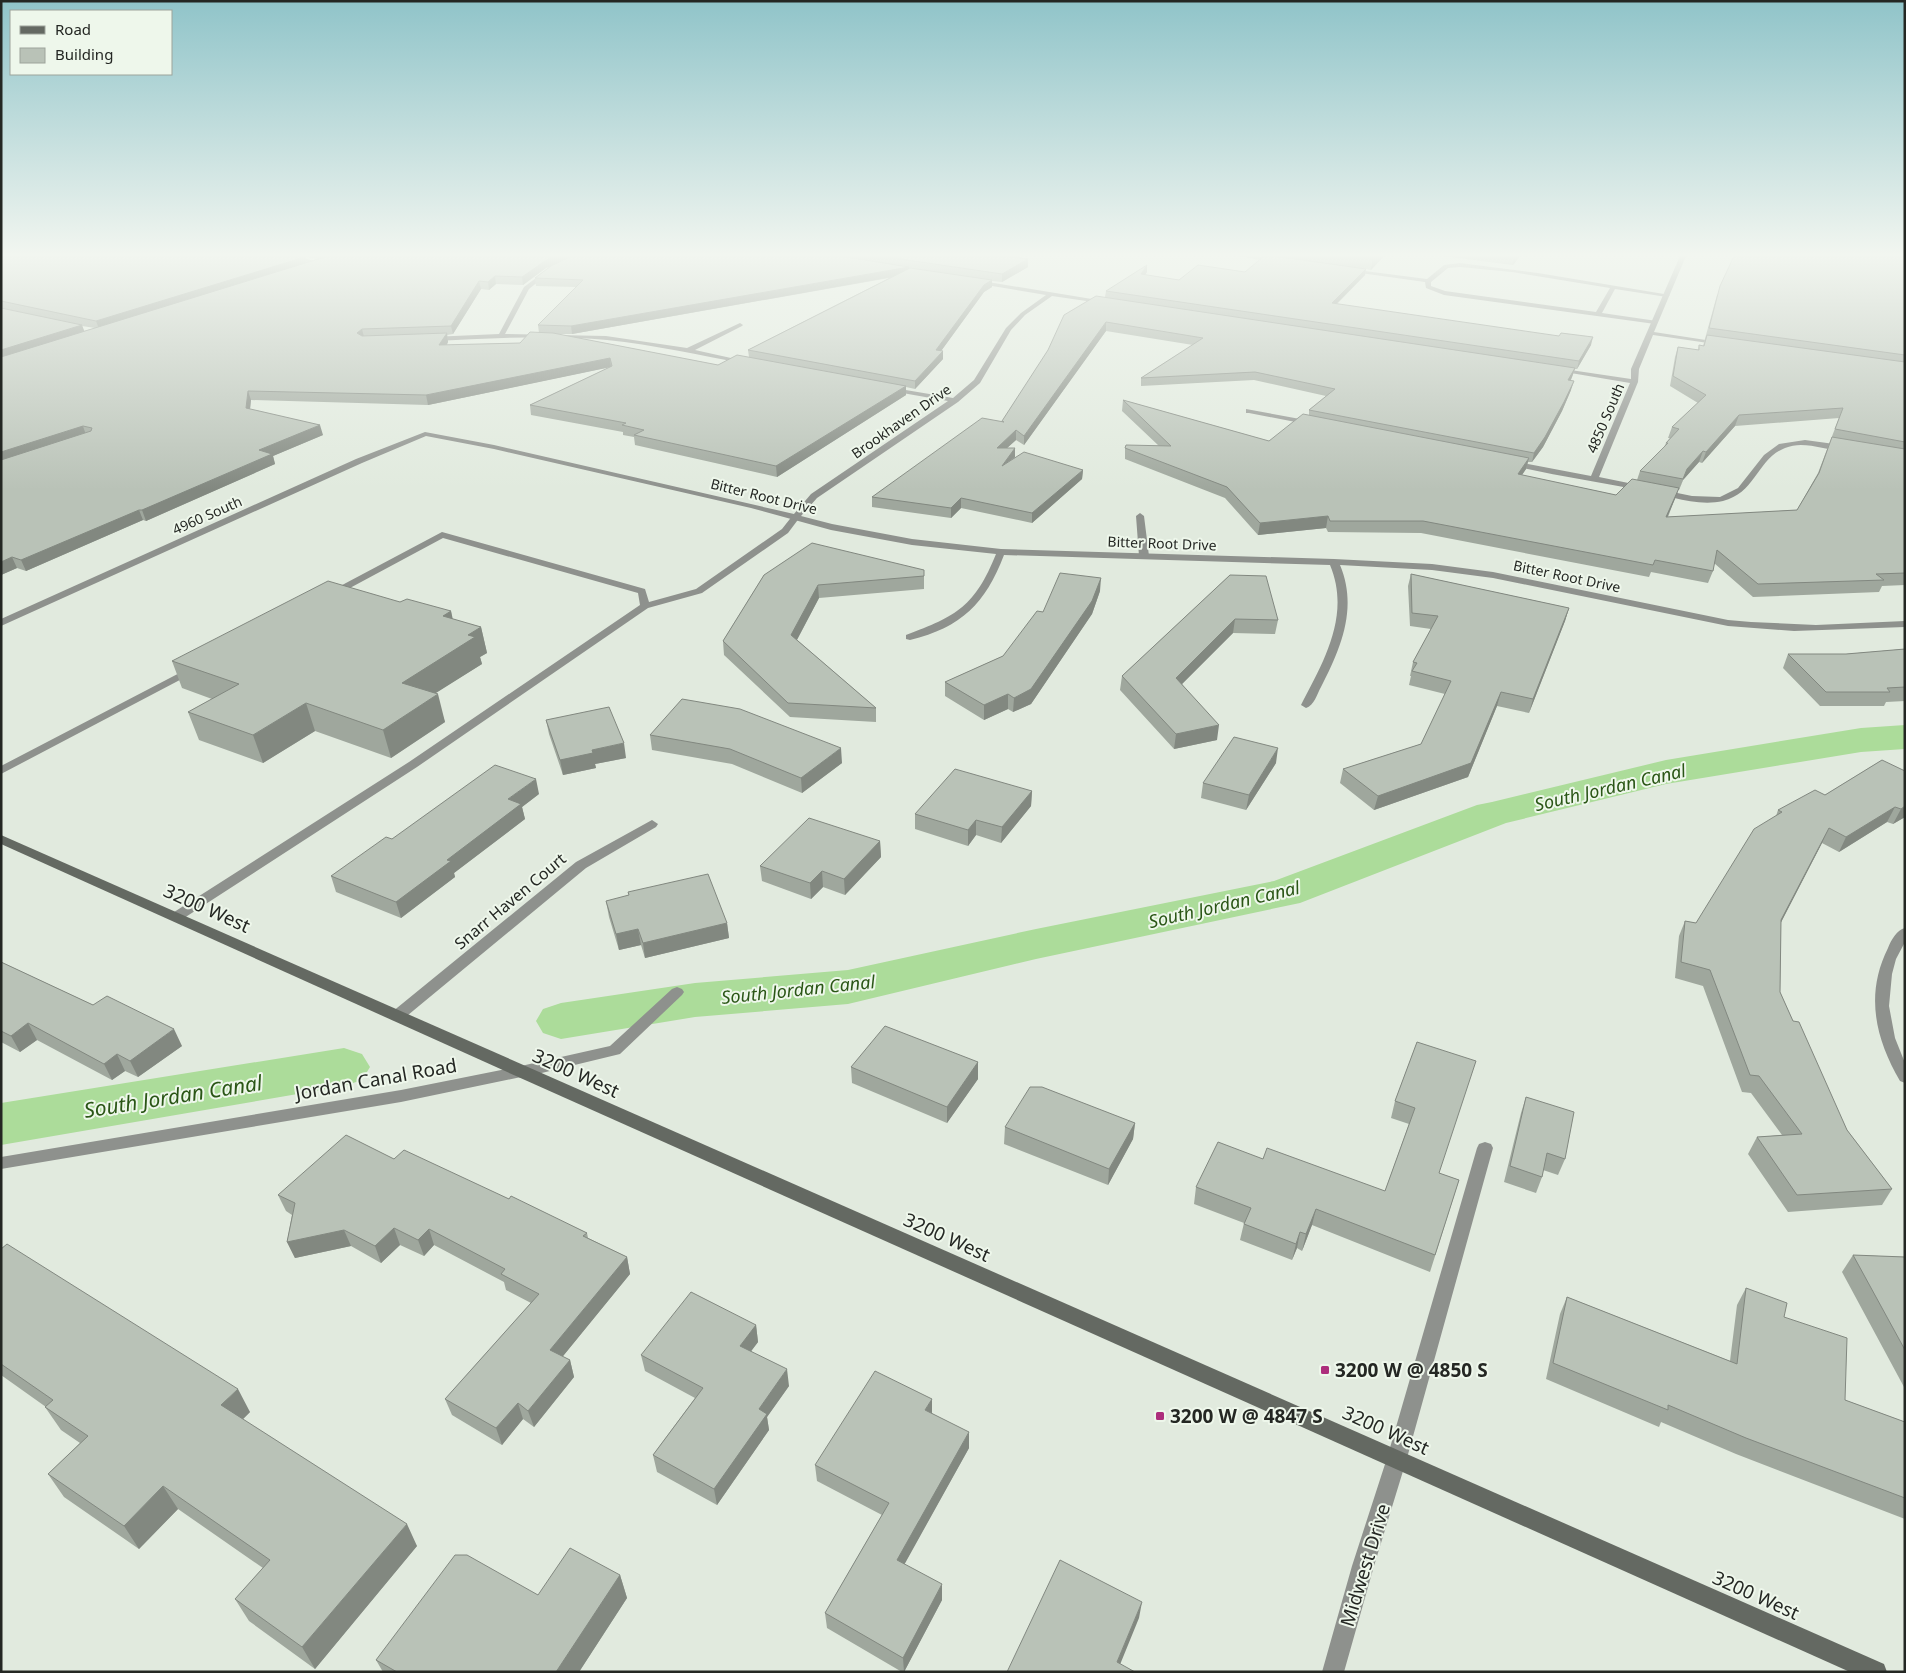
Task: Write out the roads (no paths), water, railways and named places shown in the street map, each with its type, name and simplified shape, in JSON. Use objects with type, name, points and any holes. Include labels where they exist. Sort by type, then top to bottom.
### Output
[{"type":"street","points":[[687,351],[722,334]]},
{"type":"street","name":"Brookhaven Drive","points":[[176,917],[322,826],[489,715],[645,606],[699,591],[785,532],[814,496],[955,400],[977,381],[1005,334]]},
{"type":"street","name":"4850 South","points":[[1594,478],[1634,382],[1635,369],[1650,334]]},
{"type":"street","points":[[1658,334],[1729,344]]},
{"type":"street","points":[[422,339],[554,335],[606,338],[755,364]]},
{"type":"street","points":[[1554,370],[1634,382]]},
{"type":"street","points":[[880,387],[955,400]]},
{"type":"street","points":[[1249,412],[1316,424]]},
{"type":"street","name":"Bitter Root Drive","points":[[425,434],[504,449],[796,517],[831,527],[904,540],[1001,552],[1334,562],[1432,567],[1494,575],[1728,623],[1764,628],[1800,629],[1905,624]]},
{"type":"street","name":"4960 South","points":[[1,623],[358,461],[425,434]]},
{"type":"street","points":[[1508,462],[1676,495],[1719,500],[1732,497],[1741,491],[1773,450],[1782,446],[1810,443],[1857,450]]},
{"type":"street","points":[[1140,516],[1144,556]]},
{"type":"street","points":[[322,600],[442,535],[642,591],[645,606]]},
{"type":"street","points":[[910,637],[942,624],[970,607],[994,570],[1001,552]]},
{"type":"street","points":[[1306,705],[1331,658],[1343,615],[1342,584],[1334,562]]},
{"type":"street","points":[[1,771],[200,664]]},
{"type":"street","name":"Snarr Haven Court","points":[[397,1016],[581,865],[652,824]]},
{"type":"street","name":"3200 West","points":[[1,839],[521,1072],[1397,1458],[1876,1672]]},
{"type":"street","points":[[1905,932],[1885,966],[1881,1006],[1892,1053],[1905,1077]]},
{"type":"street","name":"Jordan Canal Road","points":[[1,1162],[401,1096],[521,1072],[615,1050],[677,992]]},
{"type":"street","name":"Midwest Drive","points":[[1333,1672],[1363,1566],[1397,1458],[1484,1148]]},
{"type":"waterway","name":"South Jordan Canal","points":[[561,1021],[695,1000],[848,987],[1036,944],[1284,893],[1492,814],[1666,772],[1861,740],[1905,737]]},
{"type":"waterway","name":"South Jordan Canal","points":[[1,1124],[344,1067]]},
{"type":"place","name":"3200 W @ 4850 S","points":[[1325,1370]]},
{"type":"place","name":"3200 W @ 4847 S","points":[[1160,1416]]}]
